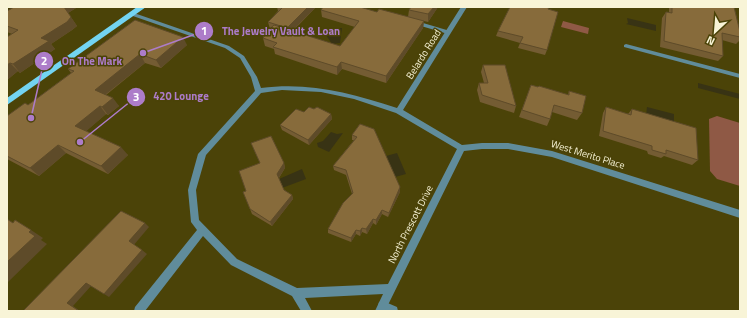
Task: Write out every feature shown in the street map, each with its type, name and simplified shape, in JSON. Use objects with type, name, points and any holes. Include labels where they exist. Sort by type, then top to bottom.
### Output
[{"type":"main road","points":[[7,102],[142,7]]},
{"type":"street","name":"Belardo Road","points":[[399,112],[464,7]]},
{"type":"street","points":[[132,14],[227,47],[242,57],[254,77],[259,92]]},
{"type":"street","points":[[404,19],[448,32]]},
{"type":"street","points":[[626,46],[740,76]]},
{"type":"street","points":[[390,289],[296,293],[234,262],[195,222],[192,190],[202,154],[259,92],[282,88],[321,90],[355,98],[399,112],[461,148]]},
{"type":"street","name":"West Merito Place","points":[[461,148],[508,146],[552,154],[740,214]]},
{"type":"street","name":"North Prescott Drive","points":[[381,308],[461,148]]},
{"type":"street","points":[[139,311],[202,230]]},
{"type":"street","points":[[296,293],[307,311]]},
{"type":"street","points":[[381,308],[393,311]]},
{"type":"shaded area","points":[[627,18],[656,25],[656,31],[626,24],[628,23]]},
{"type":"shaded area","points":[[563,21],[589,28],[588,34],[561,27]]},
{"type":"shaded area","points":[[334,28],[342,28],[340,43],[332,44],[326,35]]},
{"type":"shaded area","points":[[698,83],[740,94],[740,99],[698,88]]},
{"type":"shaded area","points":[[647,107],[674,114],[674,123],[646,116]]},
{"type":"shaded area","points":[[717,116],[740,123],[740,186],[717,179],[710,171],[709,119]]},
{"type":"shaded area","points":[[331,132],[337,134],[343,133],[329,152],[318,147],[317,143],[323,141]]},
{"type":"shaded area","points":[[397,153],[406,174],[395,177],[386,156]]},
{"type":"shaded area","points":[[302,169],[306,179],[282,188],[279,179]]},
{"type":"building","points":[[14,7],[64,7],[71,17],[67,22],[41,38],[49,41],[13,64],[10,63],[7,65],[7,37],[18,30],[7,26],[7,11]]},
{"type":"building","points":[[279,7],[308,7],[287,28],[268,22],[282,8]]},
{"type":"building","points":[[323,7],[360,7],[377,12],[379,9],[424,21],[386,76],[341,62],[337,67],[273,47],[277,43],[263,38],[265,36],[263,35],[274,25],[340,46],[359,21],[321,10]]},
{"type":"building","points":[[411,7],[434,7],[428,14],[409,10]]},
{"type":"building","points":[[510,7],[549,7],[548,9],[558,12],[547,50],[520,43],[523,37],[498,31]]},
{"type":"building","points":[[672,7],[734,7],[740,37],[722,33],[723,56],[664,41],[666,12],[672,13]]},
{"type":"building","points":[[135,20],[183,37],[156,60],[140,54],[95,90],[113,98],[102,107],[100,106],[75,126],[121,147],[101,166],[58,145],[30,168],[7,156],[7,116],[25,103],[28,105],[74,71],[68,69]]},
{"type":"building","points":[[483,65],[505,65],[516,106],[482,95],[479,83],[488,83]]},
{"type":"building","points":[[531,85],[569,95],[569,91],[586,96],[582,113],[554,105],[550,119],[522,110]]},
{"type":"building","points":[[309,107],[314,109],[317,107],[331,114],[308,140],[280,125],[296,109],[304,112]]},
{"type":"building","points":[[606,107],[631,115],[632,109],[696,128],[698,160],[666,150],[666,154],[652,150],[652,146],[603,131]]},
{"type":"building","points":[[360,124],[374,129],[400,187],[389,213],[382,210],[376,220],[373,219],[366,229],[362,228],[360,231],[356,230],[351,238],[328,229],[343,203],[353,193],[346,170],[333,166],[357,137],[352,135]]},
{"type":"building","points":[[271,136],[284,163],[277,174],[284,190],[292,195],[270,222],[250,209],[243,192],[246,191],[239,171],[260,163],[251,143]]},
{"type":"building","points":[[121,211],[145,223],[129,241],[142,250],[104,294],[86,283],[67,303],[79,311],[23,311]]},
{"type":"building","points":[[7,219],[13,223],[15,220],[31,230],[29,232],[35,236],[7,262]]},
{"type":"place","name":"The Jewelry Vault & Loan","points":[[143,53]]},
{"type":"place","name":"On The Mark","points":[[31,118]]},
{"type":"place","name":"420 Lounge","points":[[80,142]]}]
